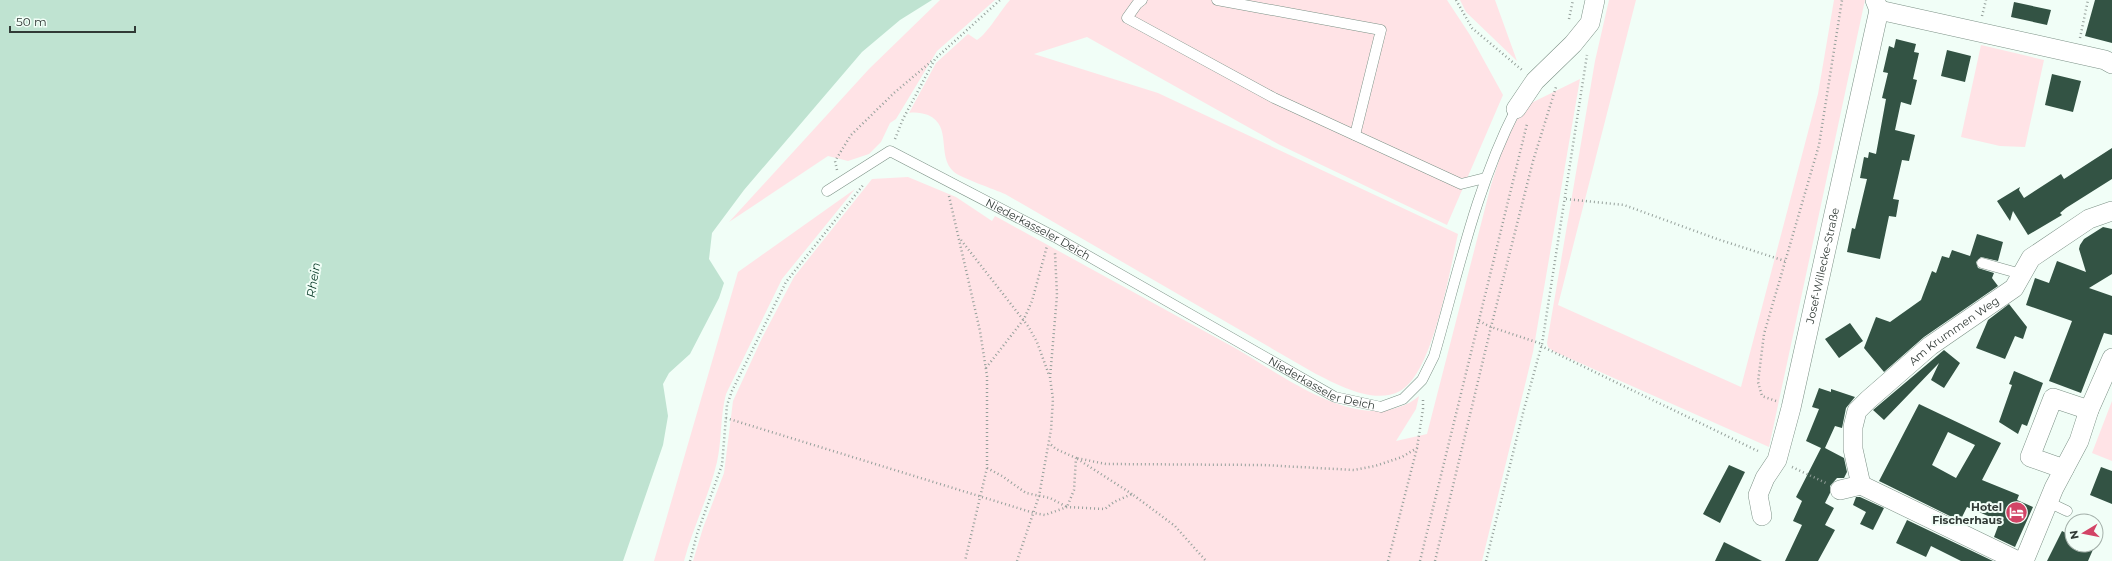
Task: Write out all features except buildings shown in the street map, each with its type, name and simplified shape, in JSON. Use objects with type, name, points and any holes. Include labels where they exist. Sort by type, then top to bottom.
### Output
[{"type":"street","name":"Niederkasseler Deich","points":[[1526,95],[1590,23],[1596,0]]},
{"type":"street","name":"Josef-Willecke-Straße","points":[[1762,516],[1758,495],[1765,478],[1777,460],[1791,408],[1877,5],[2105,60],[2112,64]]},
{"type":"street","name":"Am Krummen Weg","points":[[1861,486],[1853,449],[1853,427],[1857,411],[1930,346],[2014,288],[2031,258],[2053,241],[2089,219],[2112,211]]},
{"type":"street","points":[[2024,561],[2048,502],[2079,441],[2089,410],[2112,358]]},
{"type":"street","points":[[2064,469],[2030,457],[2053,398],[2089,410]]},
{"type":"street","points":[[1840,490],[1861,486],[2018,561]]},
{"type":"lane","points":[[1142,0],[1137,4],[1127,18],[1274,98],[1461,184],[1485,178]]},
{"type":"lane","points":[[1217,0],[1381,30],[1355,136]]},
{"type":"lane","name":"Niederkasseler Deich","points":[[890,151],[1055,237],[1335,398],[1381,407],[1403,399],[1422,380],[1434,356],[1485,178],[1498,145],[1526,95]]},
{"type":"lane","points":[[831,189],[890,151]]},
{"type":"lane","points":[[1982,263],[2021,274]]},
{"type":"lane","points":[[2048,502],[2067,511]]},
{"type":"path","points":[[831,189],[838,173],[835,161],[851,135],[894,93],[935,59],[1000,0]]},
{"type":"path","points":[[1420,561],[1530,109],[1526,95],[1472,28],[1456,0]]},
{"type":"path","points":[[1791,408],[1762,396],[1758,382],[1764,334],[1818,145],[1842,0]]},
{"type":"path","points":[[2076,54],[2088,0]]},
{"type":"path","points":[[1486,561],[1524,409],[1542,345],[1566,199],[1587,53]]},
{"type":"path","points":[[1435,561],[1533,160],[1555,88],[1560,58]]},
{"type":"path","points":[[890,151],[903,119],[935,59]]},
{"type":"path","points":[[690,561],[697,534],[722,465],[727,405],[732,391],[786,282],[868,178]]},
{"type":"path","points":[[946,181],[960,239],[986,368],[987,468],[965,561]]},
{"type":"path","points":[[1566,199],[1624,205],[1717,239],[1785,261]]},
{"type":"path","points":[[986,368],[1024,320],[1032,301],[1047,244],[1055,237]]},
{"type":"path","points":[[1050,378],[1057,295],[1055,237]]},
{"type":"path","points":[[960,239],[1024,320],[1037,342],[1050,378],[1053,399],[1049,442],[1039,496],[1017,561]]},
{"type":"path","points":[[1478,321],[1542,345],[1840,490]]},
{"type":"path","points":[[1388,561],[1417,448],[1423,409],[1422,380]]},
{"type":"path","points":[[726,418],[981,495],[1034,513],[1045,515],[1067,506],[1074,490],[1076,458]]},
{"type":"path","points":[[1049,442],[1056,449],[1076,458],[1132,494],[1174,526],[1206,561]]},
{"type":"path","points":[[1076,458],[1106,464],[1263,465],[1354,470],[1375,466],[1402,456],[1417,448]]},
{"type":"path","points":[[987,468],[1002,476],[1026,493],[1050,498],[1067,506],[1105,509],[1114,502],[1132,494]]},
{"type":"shaded area","points":[[940,0],[995,0],[937,51],[896,119],[890,123],[881,142],[869,154],[848,161],[828,156],[729,222],[869,69]]},
{"type":"shaded area","points":[[1010,0],[1447,0],[1470,35],[1503,95],[1447,225],[1280,145],[1087,37],[1034,54],[1158,93],[1458,234],[1445,295],[1431,343],[1422,364],[1412,381],[1400,391],[1390,395],[1368,395],[1345,388],[1316,374],[1005,194],[954,172],[946,158],[940,126],[936,120],[926,114],[909,113],[936,63],[968,34],[977,40],[981,37]]},
{"type":"shaded area","points":[[1460,0],[1495,0],[1517,61],[1466,12]]},
{"type":"shaded area","points":[[1609,0],[1636,0],[1558,305],[1741,387],[1818,94],[1834,0],[1865,0],[1769,447],[1553,351],[1548,347],[1547,343],[1595,61]]},
{"type":"shaded area","points":[[1981,45],[2044,60],[2025,147],[2000,146],[1961,137]]},
{"type":"shaded area","points":[[1580,79],[1533,352],[1482,561],[693,561],[703,528],[724,473],[733,401],[762,338],[794,277],[872,179],[908,177],[956,197],[992,221],[995,216],[1235,348],[1313,394],[1329,401],[1346,407],[1377,411],[1400,407],[1419,396],[1416,409],[1396,441],[1427,434],[1491,185],[1503,148],[1523,107]]},
{"type":"shaded area","points":[[855,189],[782,279],[726,394],[720,445],[714,475],[684,561],[654,561],[738,272]]},
{"type":"shaded area","points":[[2112,401],[2112,461],[2092,453]]},
{"type":"water","name":"Rhein","points":[[0,0],[932,0],[900,20],[862,52],[744,190],[712,233],[709,259],[724,283],[719,298],[690,354],[669,373],[663,384],[668,416],[663,445],[623,561],[0,561]]},
{"type":"place","name":"Hotel Fischerhaus","points":[[2017,513]]}]
